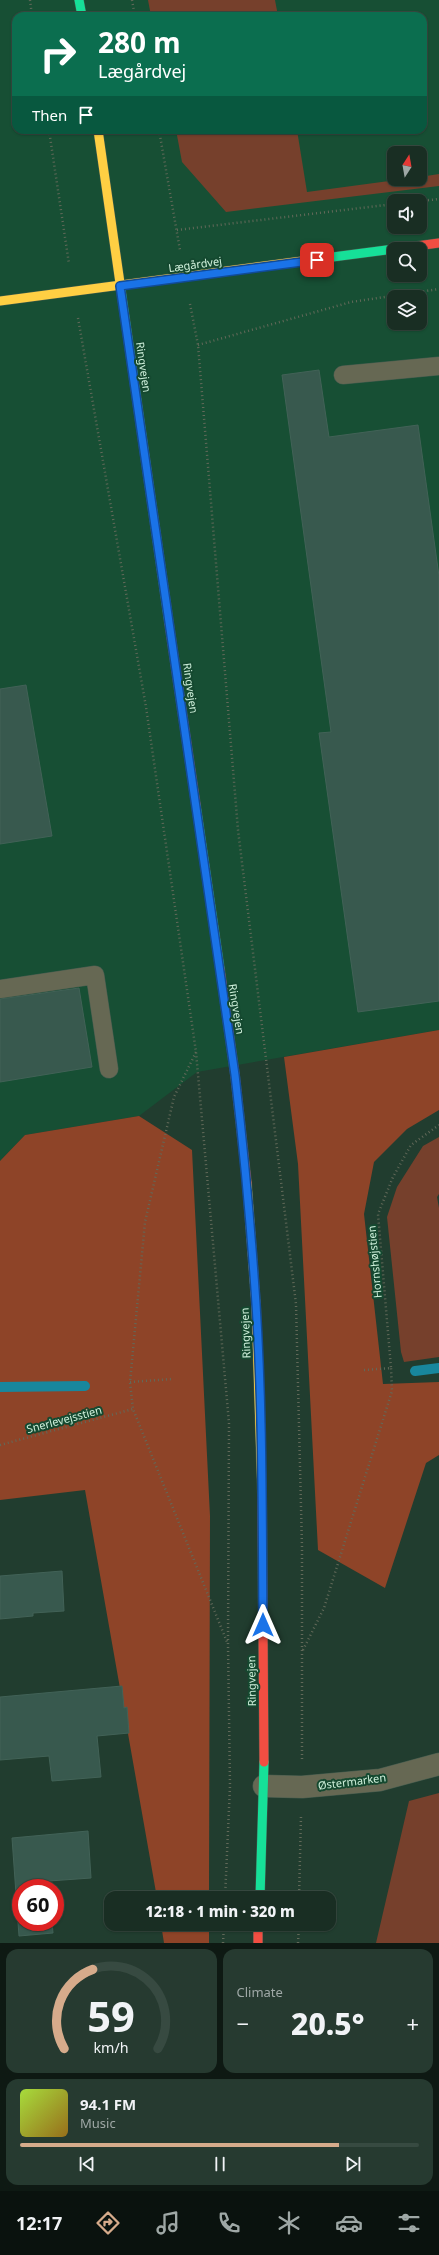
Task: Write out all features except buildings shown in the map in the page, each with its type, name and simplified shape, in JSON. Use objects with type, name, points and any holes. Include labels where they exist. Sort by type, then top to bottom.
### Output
[{"type":"main road","points":[[79,0],[81,12]]},
{"type":"main road","name":"Ringvejen","points":[[99,134],[235,1075],[246,1174],[256,1305],[262,1440],[264,1786],[260,1891]]},
{"type":"main road","name":"Lægårdvej","points":[[427,245],[439,243]]},
{"type":"main road","name":"Lægårdvej","points":[[0,301],[73,293],[387,250]]},
{"type":"main road","points":[[258,1931],[258,1943]]},
{"type":"street","name":"Østermarken","points":[[264,1786],[302,1787],[380,1780],[439,1764]]},
{"type":"lane","points":[[343,375],[439,366]]},
{"type":"lane","points":[[0,989],[95,975],[110,1069]]},
{"type":"path","points":[[30,0],[32,12]]},
{"type":"path","points":[[132,0],[134,12]]},
{"type":"path","points":[[50,134],[73,293],[84,343],[146,707],[196,1052],[229,1423],[228,1644],[230,1786],[225,1891]]},
{"type":"path","points":[[160,134],[184,278],[198,345],[238,830],[296,1304],[302,1651],[302,1787],[299,1891]]},
{"type":"path","points":[[427,200],[439,199]]},
{"type":"path","points":[[177,230],[387,205]]},
{"type":"path","points":[[198,345],[351,302],[439,289]]},
{"type":"path","points":[[196,1052],[174,1097],[145,1222],[130,1382],[133,1409],[228,1644]]},
{"type":"path","name":"Hornshøjstien","points":[[302,1651],[326,1600],[392,1391],[392,1368],[378,1214],[393,1177],[411,1145],[439,1125]]},
{"type":"path","points":[[364,1370],[392,1368]]},
{"type":"path","points":[[130,1382],[172,1379]]},
{"type":"path","name":"Snerlevejsstien","points":[[0,1445],[133,1409]]},
{"type":"path","points":[[223,1943],[224,1931]]},
{"type":"path","points":[[298,1943],[299,1931]]},
{"type":"shaded area","points":[[0,0],[439,0],[439,1030],[197,1072],[139,1116],[25,1135],[0,1161]]},
{"type":"shaded area","points":[[148,0],[275,0],[277,12],[150,12]]},
{"type":"shaded area","points":[[177,134],[298,134],[307,192],[387,181],[387,186],[427,186],[427,176],[439,174],[439,186],[226,212],[182,162]]},
{"type":"shaded area","points":[[439,1030],[439,1110],[407,1129],[374,1162],[364,1214],[383,1384],[439,1382],[439,1455],[426,1463],[385,1588],[318,1550],[298,1164],[284,1057]]},
{"type":"shaded area","points":[[139,1116],[192,1150],[210,1516],[209,1891],[156,1891],[85,1490],[0,1500],[0,1161],[25,1135]]},
{"type":"shaded area","points":[[439,1137],[439,1194],[437,1197],[439,1208],[439,1357],[404,1362],[401,1352],[387,1217],[397,1187],[423,1146]]},
{"type":"shaded area","points":[[439,1793],[439,1943],[376,1943],[409,1801]]},
{"type":"shaded area","points":[[162,1931],[209,1931],[209,1943],[164,1943]]},
{"type":"waterway","points":[[415,1371],[439,1368]]},
{"type":"waterway","points":[[0,1387],[85,1386]]},
{"type":"traffic: fast","points":[[79,0],[81,12]]},
{"type":"traffic: fast","points":[[302,261],[387,250]]},
{"type":"traffic: fast","points":[[120,283],[169,623]]},
{"type":"traffic: fast","points":[[196,805],[220,969]]},
{"type":"traffic: fast","points":[[260,1891],[264,1762]]},
{"type":"traffic: slow","points":[[99,134],[120,283]]},
{"type":"traffic: slow","points":[[0,301],[302,261]]},
{"type":"traffic: slow","points":[[247,1183],[256,1305],[262,1495]]},
{"type":"traffic: jam","points":[[427,245],[439,243]]},
{"type":"traffic: jam","points":[[169,623],[196,805]]},
{"type":"traffic: jam","points":[[220,969],[235,1075],[247,1183]]},
{"type":"traffic: jam","points":[[262,1495],[264,1762]]},
{"type":"traffic: jam","points":[[258,1931],[258,1943]]},
{"type":"route","points":[[263,1625],[262,1440],[256,1305],[246,1174],[235,1075],[120,286],[317,260]]}]
